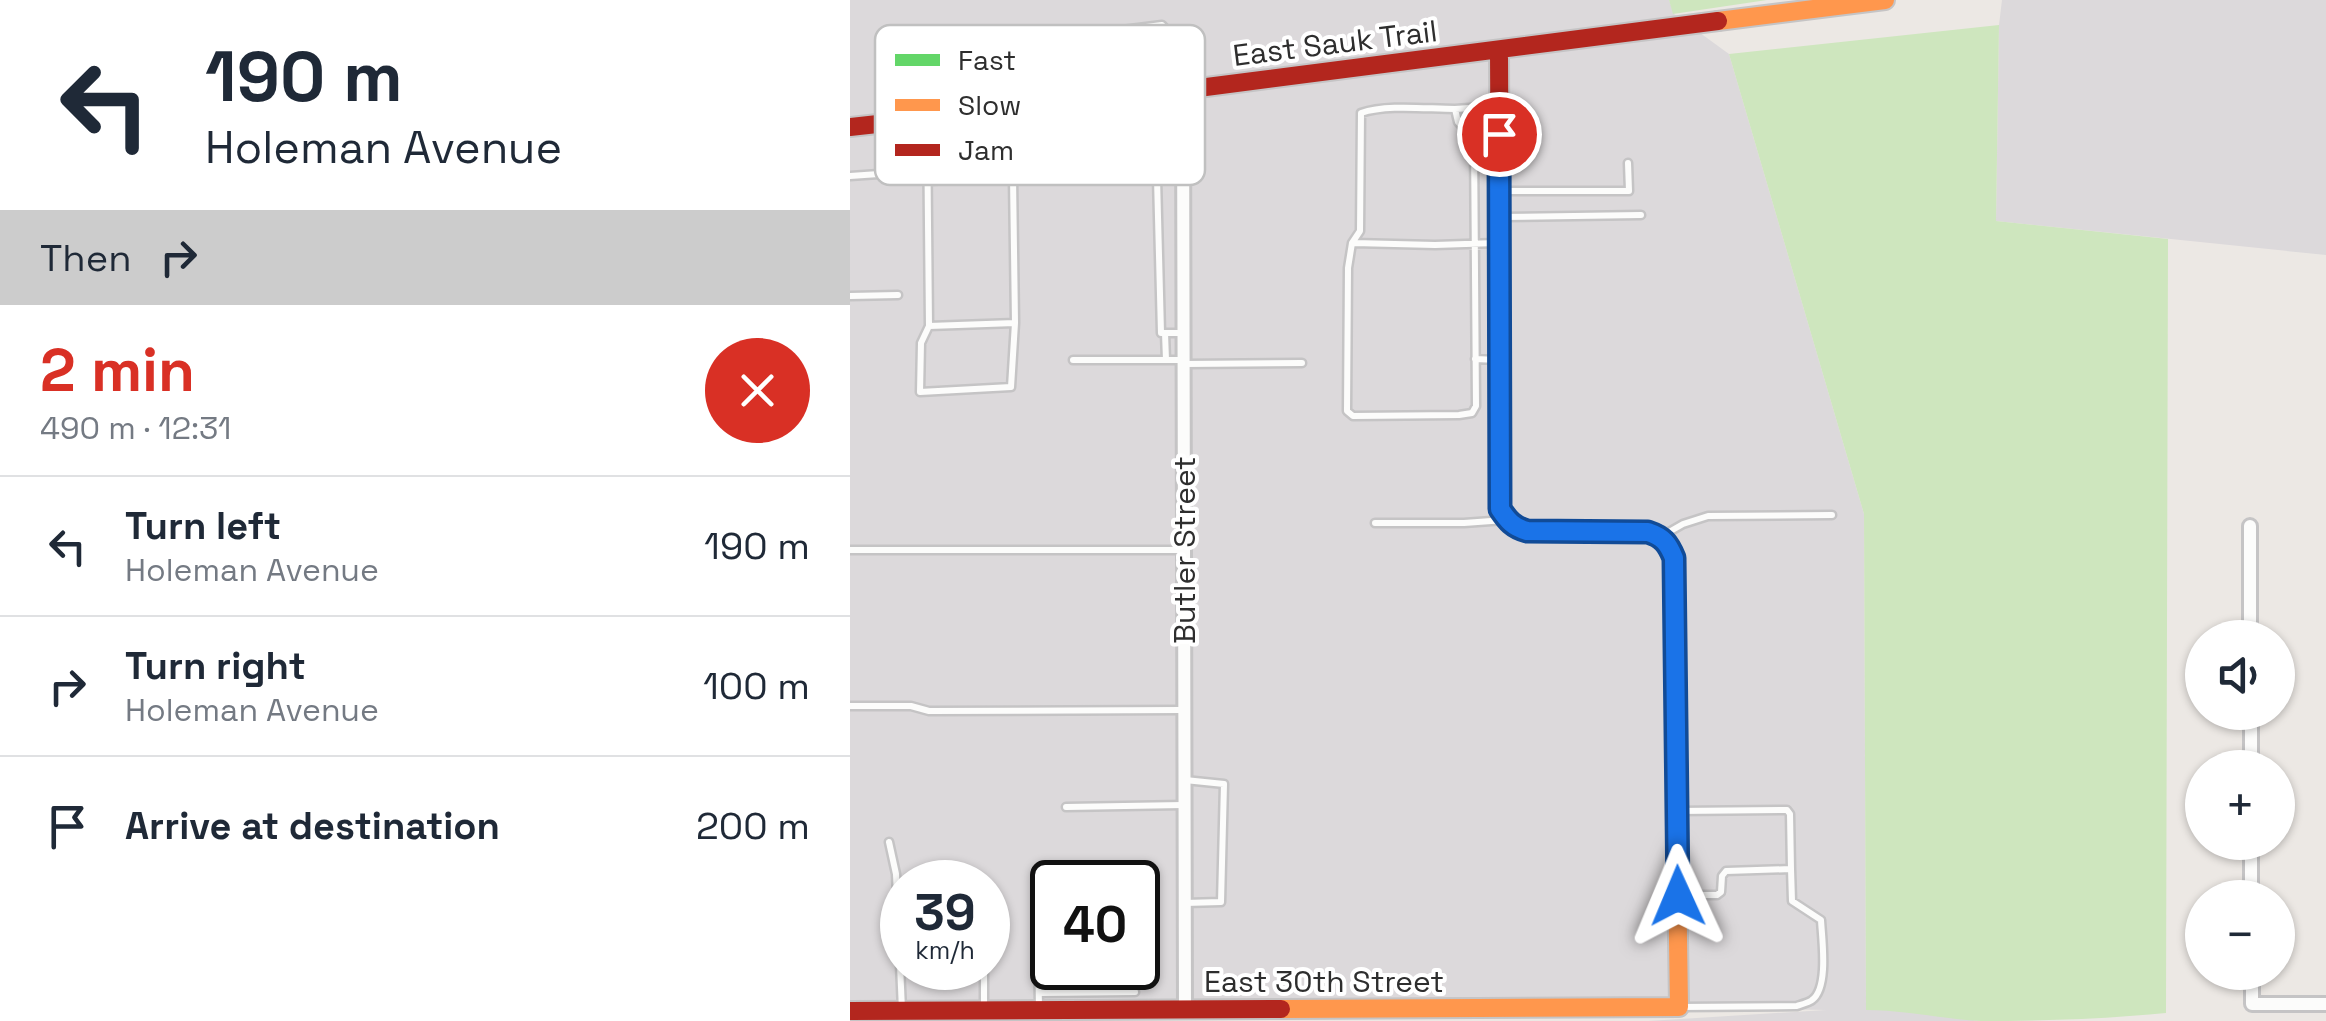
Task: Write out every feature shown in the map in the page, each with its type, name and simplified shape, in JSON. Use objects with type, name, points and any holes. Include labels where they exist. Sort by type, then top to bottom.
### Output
[{"type":"street","name":"East Sauk Trail","points":[[1205,87],[1885,0]]},
{"type":"street","points":[[1498,51],[1500,509],[1516,528],[1527,531],[1648,532],[1661,536],[1674,558],[1679,1007]]},
{"type":"street","name":"East Sauk Trail","points":[[850,126],[875,124]]},
{"type":"street","name":"Butler Street","points":[[1183,185],[1184,902],[1192,1013]]},
{"type":"street","points":[[2250,526],[2250,620]]},
{"type":"street","points":[[2252,990],[2252,1004],[2326,1004]]},
{"type":"street","name":"East 30th Street","points":[[850,1011],[902,1011],[922,1016],[1039,1002],[1105,1016],[1658,1014],[1679,1007]]},
{"type":"street","points":[[2291,1004],[2291,1021]]},
{"type":"lane","points":[[1455,108],[1458,122],[1474,138],[1476,406],[1472,413],[1348,414],[1348,268],[1352,243],[1360,230],[1361,113],[1370,110],[1499,106]]},
{"type":"lane","points":[[1499,191],[1628,191],[1628,164]]},
{"type":"lane","points":[[850,176],[875,174]]},
{"type":"lane","points":[[928,185],[930,326],[921,343],[920,392],[1011,387],[1015,323],[1013,185]]},
{"type":"lane","points":[[1157,185],[1161,334],[1184,334]]},
{"type":"lane","points":[[1500,216],[1641,215]]},
{"type":"lane","points":[[1352,243],[1500,243]]},
{"type":"lane","points":[[850,296],[898,295]]},
{"type":"lane","points":[[930,326],[1015,323]]},
{"type":"lane","points":[[1166,334],[1166,360]]},
{"type":"lane","points":[[1475,359],[1500,360]]},
{"type":"lane","points":[[1073,360],[1302,363]]},
{"type":"lane","points":[[1661,536],[1708,516],[1832,516]]},
{"type":"lane","points":[[1375,523],[1507,520]]},
{"type":"lane","points":[[850,550],[1184,550]]},
{"type":"lane","points":[[850,706],[903,705],[929,711],[1184,710]]},
{"type":"lane","points":[[1184,780],[1224,784],[1220,902],[1184,902]]},
{"type":"lane","points":[[1066,807],[1184,805]]},
{"type":"lane","points":[[1677,811],[1786,810],[1790,814],[1792,901],[1822,920],[1822,979],[1820,992],[1812,1002],[1797,1006],[1679,1007]]},
{"type":"lane","points":[[889,842],[896,874],[902,1011]]},
{"type":"lane","points":[[1678,896],[1717,895],[1726,871],[1790,870]]},
{"type":"lane","points":[[984,990],[984,1011]]},
{"type":"lane","points":[[1039,990],[1039,1002],[1136,992]]},
{"type":"shaded area","points":[[850,0],[1669,0],[1674,14],[1729,54],[1864,514],[1866,1009],[1980,1021],[1648,1021],[1826,1010],[850,1012]]},
{"type":"shaded area","points":[[2002,0],[2326,0],[2326,255],[1996,221]]},
{"type":"green space","points":[[1669,0],[1767,0],[1673,14]]},
{"type":"green space","points":[[1999,25],[1996,221],[2168,239],[2166,1013],[1981,1021],[1866,1010],[1864,514],[1729,54]]},
{"type":"traffic: fast","points":[[1501,439],[1501,509],[1511,523],[1527,531],[1648,532],[1661,536],[1674,558],[1677,870]]},
{"type":"traffic: slow","points":[[1718,21],[1885,0]]},
{"type":"traffic: slow","points":[[1281,1009],[1679,1007],[1677,870]]},
{"type":"traffic: jam","points":[[1205,87],[1718,21]]},
{"type":"traffic: jam","points":[[1499,51],[1501,439]]},
{"type":"traffic: jam","points":[[850,127],[875,124]]},
{"type":"traffic: jam","points":[[850,1011],[1281,1009]]},
{"type":"route","points":[[1499,134],[1500,509],[1516,528],[1527,531],[1648,532],[1661,536],[1670,547],[1674,558],[1678,896]]}]
